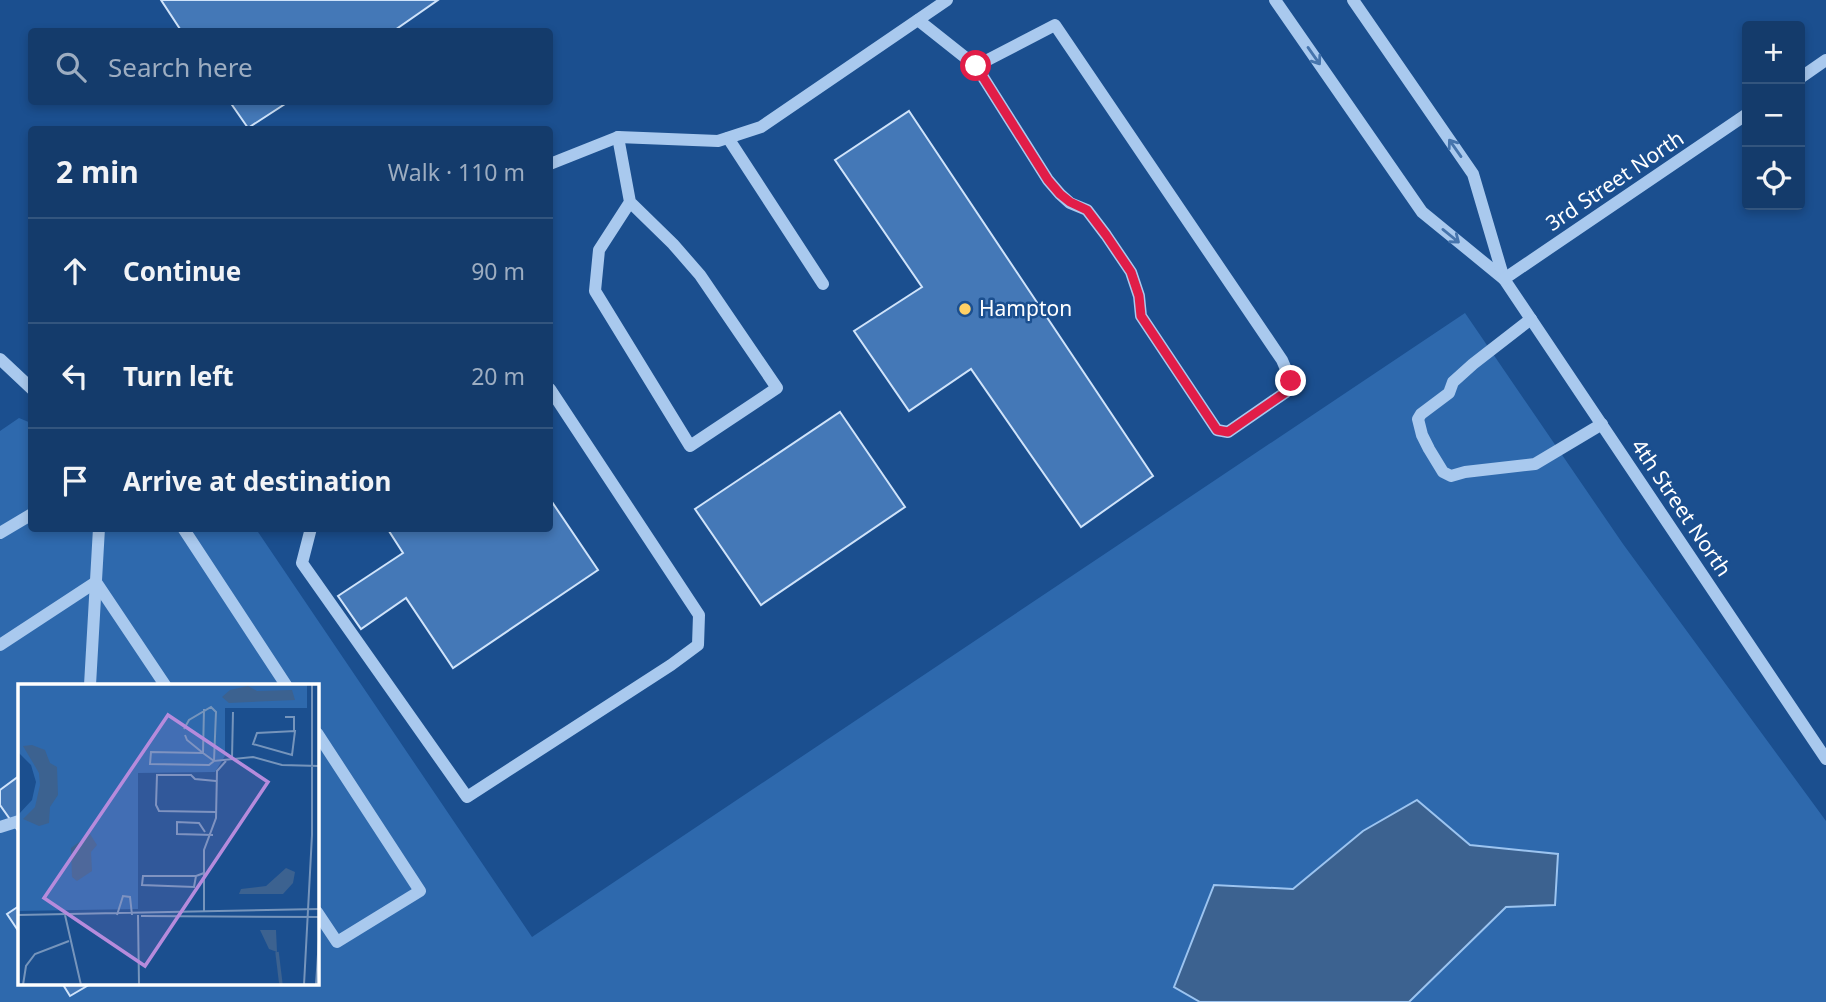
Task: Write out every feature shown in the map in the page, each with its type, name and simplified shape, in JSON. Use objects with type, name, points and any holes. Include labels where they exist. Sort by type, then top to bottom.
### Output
[{"type":"street","points":[[553,163],[618,137],[718,141],[761,127],[947,0]]},
{"type":"street","name":"4th Street North","points":[[1275,0],[1422,212],[1504,279],[1826,759]]},
{"type":"street","name":"4th Street North","points":[[1353,0],[1473,174],[1504,279]]},
{"type":"street","points":[[918,20],[976,66],[1048,180],[1070,202],[1087,210],[1131,272],[1139,296],[1141,316],[1217,430],[1228,432],[1286,392],[1291,381],[1282,360],[1055,25],[976,66]]},
{"type":"street","points":[[1805,75],[1826,60]]},
{"type":"street","name":"3rd Street North","points":[[1504,279],[1742,117]]},
{"type":"street","points":[[618,137],[630,202],[700,275],[777,388],[690,446],[596,292],[599,250],[630,202]]},
{"type":"street","points":[[728,138],[823,284]]},
{"type":"street","points":[[1531,319],[1473,364],[1453,382],[1449,393],[1418,419],[1422,435],[1443,472],[1451,476],[1535,464],[1602,424]]},
{"type":"street","points":[[1,361],[28,385]]},
{"type":"street","points":[[310,532],[302,563],[467,797],[698,645],[699,615],[553,394]]},
{"type":"street","points":[[0,533],[28,516]]},
{"type":"street","points":[[90,684],[99,532]]},
{"type":"street","points":[[186,532],[285,684]]},
{"type":"street","points":[[0,645],[96,582]]},
{"type":"street","points":[[96,582],[164,684]]},
{"type":"street","points":[[1814,741],[1826,733]]},
{"type":"street","points":[[318,735],[420,891],[337,942],[318,914]]},
{"type":"street","points":[[0,827],[18,821]]},
{"type":"shaded area","points":[[1465,313],[1623,544],[1826,821],[1826,1002],[0,1002],[0,431],[19,418],[28,422],[28,532],[258,532],[532,937]]},
{"type":"shaded area","points":[[1417,800],[1470,845],[1558,854],[1555,905],[1506,907],[1409,1002],[1200,1002],[1174,987],[1214,885],[1293,889],[1363,831]]},
{"type":"building","points":[[161,0],[438,0],[398,28],[179,28]]},
{"type":"building","points":[[232,105],[283,105],[251,126],[247,126]]},
{"type":"building","name":"Hampton","points":[[909,111],[1153,476],[1081,527],[971,369],[909,411],[854,331],[922,287],[835,160]]},
{"type":"building","points":[[840,412],[905,507],[761,605],[695,509]]},
{"type":"building","points":[[553,503],[598,570],[453,668],[406,598],[361,629],[338,596],[403,553],[390,532],[553,532]]},
{"type":"building","points":[[18,777],[18,831],[0,805],[0,790]]},
{"type":"building","points":[[18,907],[18,930],[7,914]]},
{"type":"building","points":[[63,984],[90,984],[70,996]]},
{"type":"place","name":"Hampton","points":[[965,309]]},
{"type":"route","points":[[976,66],[1048,180],[1070,202],[1087,210],[1131,272],[1139,296],[1141,316],[1217,430],[1228,432],[1286,392],[1291,381]]}]
